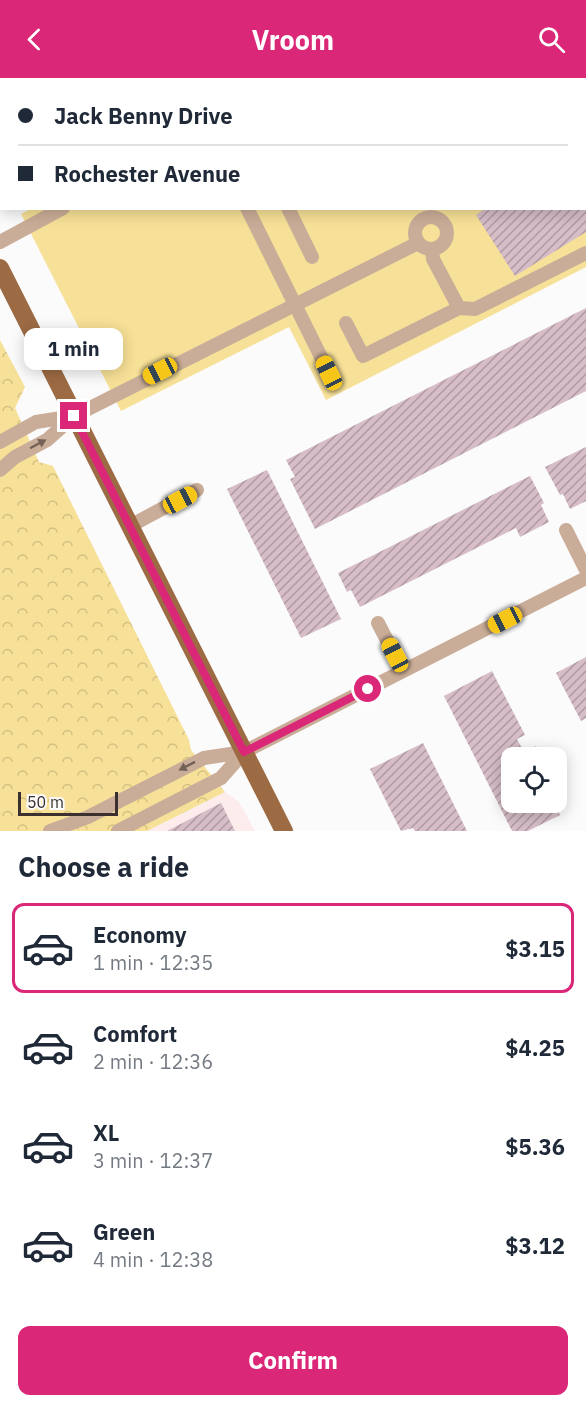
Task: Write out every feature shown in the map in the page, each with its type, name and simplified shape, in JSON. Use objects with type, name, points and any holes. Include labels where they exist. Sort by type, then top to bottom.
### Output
[{"type":"main road","points":[[0,268],[284,831]]},
{"type":"street","points":[[0,242],[59,210]]},
{"type":"street","points":[[248,210],[329,373]]},
{"type":"street","points":[[289,210],[312,257]]},
{"type":"street","points":[[421,215],[435,217],[446,228],[444,243],[432,249],[424,248],[417,243],[415,230],[421,215]]},
{"type":"street","points":[[0,470],[15,457],[47,440],[74,416],[417,243]]},
{"type":"street","points":[[432,249],[433,259],[459,308]]},
{"type":"street","points":[[346,323],[363,356],[459,308],[475,309],[586,253]]},
{"type":"street","points":[[0,442],[36,422],[74,416]]},
{"type":"street","points":[[130,526],[197,490]]},
{"type":"street","points":[[566,530],[586,570]]},
{"type":"street","points":[[50,831],[88,817],[204,758],[244,752],[586,578]]},
{"type":"street","points":[[378,623],[403,671]]},
{"type":"street","points":[[118,831],[220,778],[244,752]]},
{"type":"shaded area","points":[[225,792],[239,802],[255,831],[147,831]]},
{"type":"green space","points":[[28,210],[586,210],[586,267],[326,400],[289,327],[121,411],[21,214]]},
{"type":"green space","points":[[0,340],[25,387],[15,408],[39,462],[53,466],[189,740],[191,750],[225,792],[147,831],[0,831]]},
{"type":"building","points":[[483,210],[586,210],[586,232],[515,276],[476,215]]},
{"type":"building","points":[[586,308],[586,391],[315,529],[290,479],[295,477],[286,460]]},
{"type":"building","points":[[586,447],[586,501],[570,509],[545,467]]},
{"type":"building","points":[[267,470],[341,619],[301,638],[227,489]]},
{"type":"building","points":[[530,476],[544,503],[541,505],[549,522],[520,537],[516,528],[360,607],[351,590],[347,592],[338,573]]},
{"type":"building","points":[[586,657],[586,718],[581,721],[556,673]]},
{"type":"building","points":[[492,671],[525,735],[517,739],[521,747],[501,747],[501,809],[444,696]]},
{"type":"building","points":[[423,743],[467,831],[415,831],[413,828],[401,831],[370,769]]},
{"type":"building","points":[[221,803],[235,831],[167,831]]},
{"type":"building","points":[[503,813],[559,813],[560,815],[528,831],[512,831]]},
{"type":"route","points":[[74,416],[244,752],[368,689]]}]
